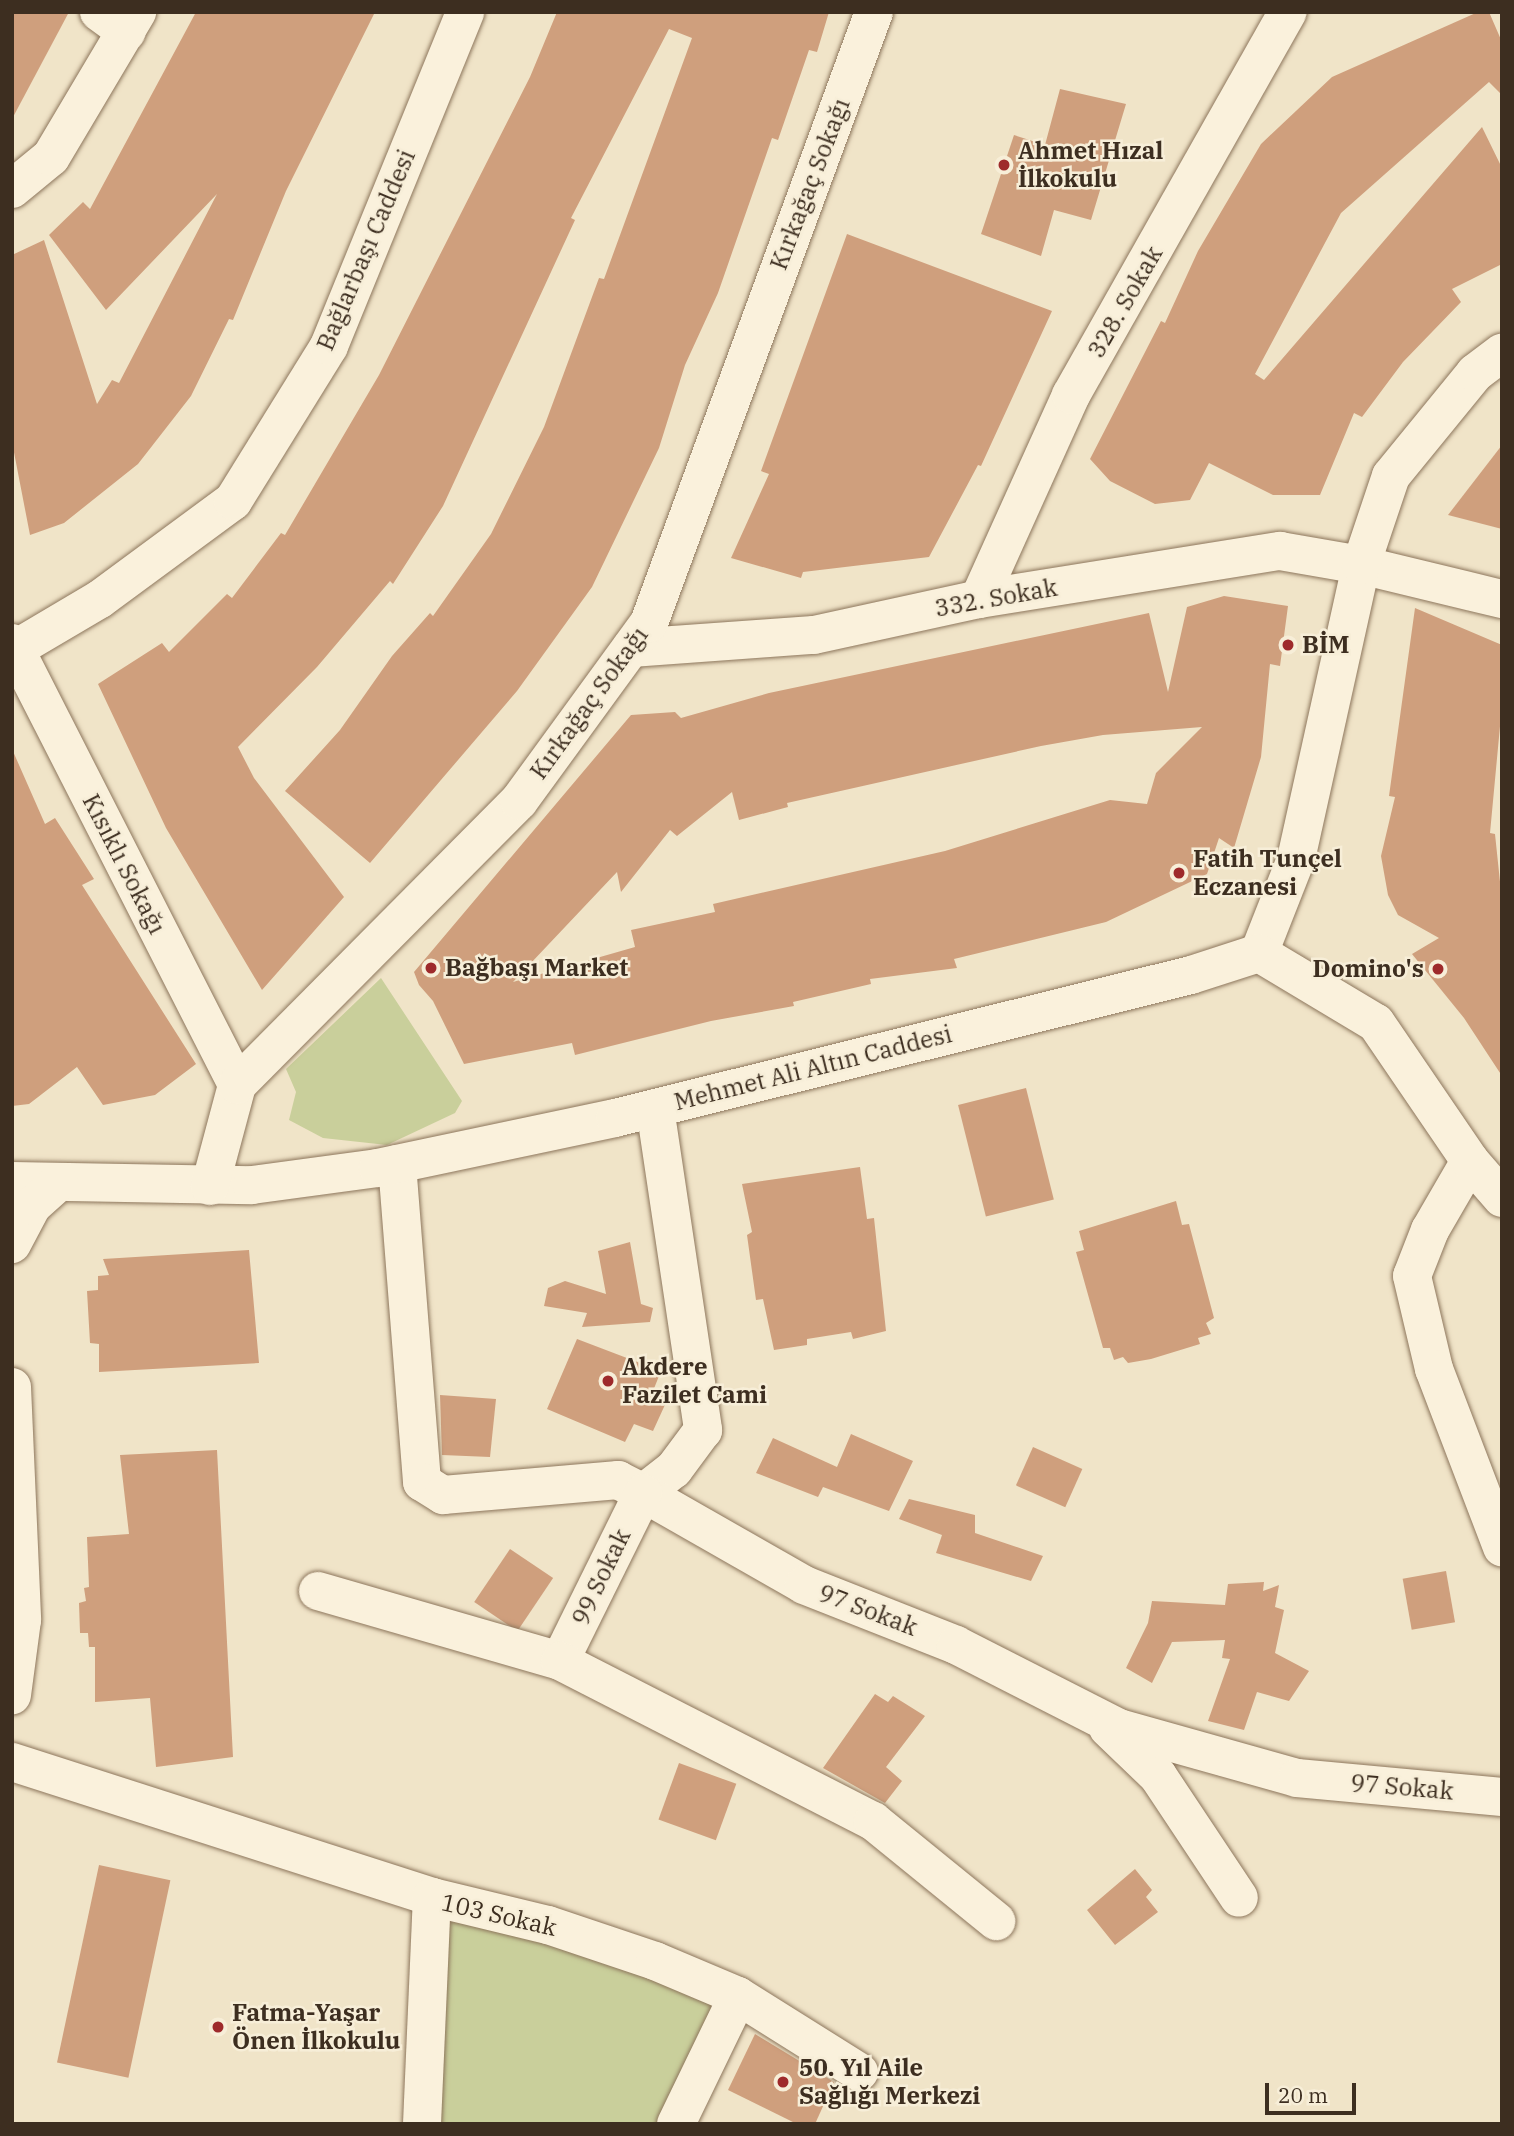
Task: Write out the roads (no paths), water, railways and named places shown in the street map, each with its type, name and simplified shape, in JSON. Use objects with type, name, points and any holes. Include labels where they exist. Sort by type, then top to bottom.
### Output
[{"type":"street","name":"Bağlarbaşı Caddesi","points":[[13,648],[100,599],[233,501],[329,346],[465,12]]},
{"type":"street","name":"Kırkağaç Sokağı","points":[[237,1084],[519,801],[649,623],[874,12]]},
{"type":"street","name":"328. Sokak","points":[[979,599],[1071,395],[1288,12]]},
{"type":"street","points":[[12,189],[51,157],[121,19]]},
{"type":"street","points":[[1502,353],[1475,373],[1391,477],[1361,565],[1296,859],[1259,953],[1376,1023],[1470,1161],[1502,1198]]},
{"type":"street","name":"332. Sokak","points":[[631,648],[814,635],[979,599],[1280,551],[1361,565],[1502,599]]},
{"type":"street","name":"Kısıklı Sokağı","points":[[13,648],[237,1084]]},
{"type":"street","name":"Mehmet Ali Altın Caddesi","points":[[12,1181],[252,1185],[397,1164],[656,1108],[1191,975],[1259,953]]},
{"type":"street","points":[[210,1186],[237,1084]]},
{"type":"street","points":[[643,1493],[674,1469],[702,1430],[656,1108]]},
{"type":"street","points":[[1470,1161],[1430,1230],[1412,1276],[1434,1369],[1502,1547]]},
{"type":"street","name":"97 Sokak","points":[[397,1164],[422,1482],[443,1495],[618,1480],[804,1585],[956,1645],[1119,1728],[1297,1778],[1502,1797]]},
{"type":"street","points":[[12,1244],[32,1206],[59,1182]]},
{"type":"street","points":[[12,1387],[15,1550],[22,1620],[12,1695]]},
{"type":"street","name":"99 Sokak","points":[[560,1661],[643,1493]]},
{"type":"street","points":[[318,1591],[560,1661],[873,1821],[996,1921]]},
{"type":"street","points":[[1097,1717],[1158,1776],[1239,1898]]},
{"type":"street","points":[[12,1762],[432,1897]]},
{"type":"street","name":"103 Sokak","points":[[422,2124],[432,1897],[548,1925],[738,1996],[859,2072]]},
{"type":"street","points":[[676,2124],[738,1996]]},
{"type":"place","name":"Ahmet Hızal İlkokulu","points":[[1004,165]]},
{"type":"place","name":"BİM","points":[[1288,645]]},
{"type":"place","name":"Fatih Tunçel Eczanesi","points":[[1179,873]]},
{"type":"place","name":"Bağbaşı Market","points":[[431,968]]},
{"type":"place","name":"Domino's","points":[[1438,969]]},
{"type":"place","name":"Akdere Fazilet Cami","points":[[608,1381]]},
{"type":"place","name":"Fatma-Yaşar Önen İlkokulu","points":[[218,2027]]},
{"type":"place","name":"50. Yıl Aile Sağlığı Merkezi","points":[[783,2082]]}]
